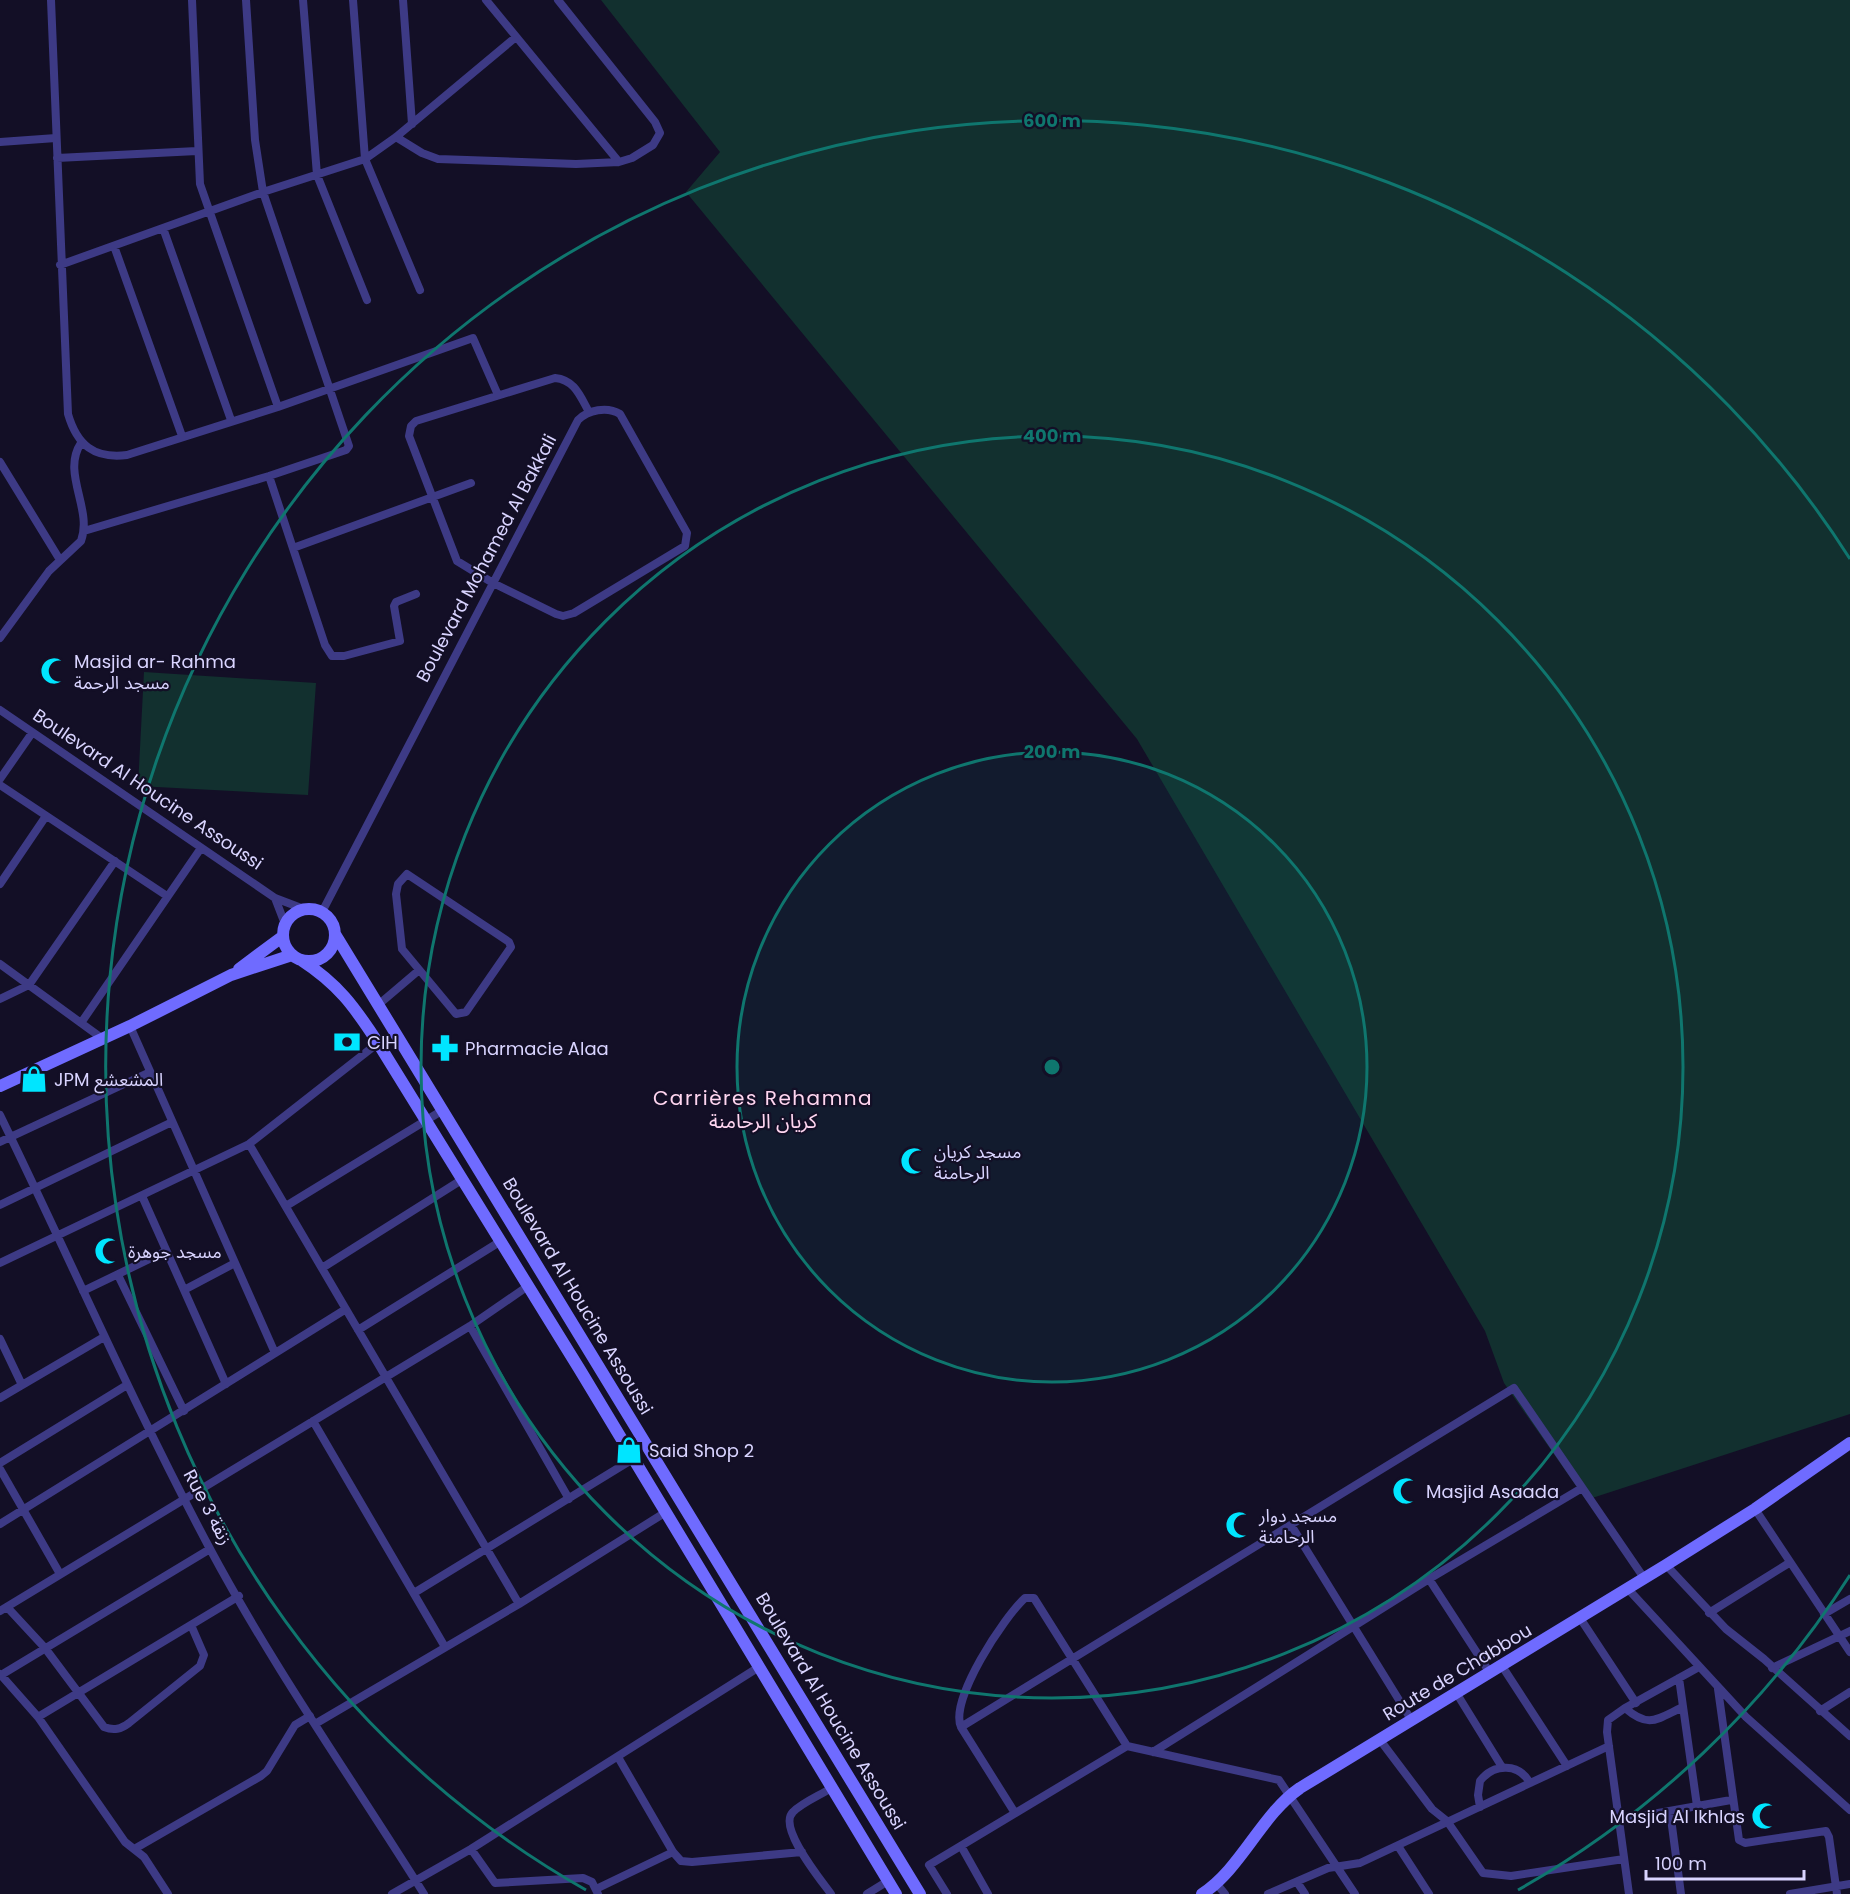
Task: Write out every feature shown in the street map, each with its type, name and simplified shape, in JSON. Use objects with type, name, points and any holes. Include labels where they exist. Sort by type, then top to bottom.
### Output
[{"type":"street","points":[[51,0],[60,265],[68,414],[81,443],[98,455],[117,456],[278,406],[473,338],[498,395]]},
{"type":"street","points":[[192,0],[200,184],[278,406]]},
{"type":"street","points":[[84,531],[269,476],[346,450],[349,446],[263,192],[255,141],[246,0]]},
{"type":"street","points":[[303,0],[317,175],[367,300]]},
{"type":"street","points":[[352,0],[364,159],[420,290]]},
{"type":"street","points":[[404,0],[412,124]]},
{"type":"street","points":[[486,0],[619,162]]},
{"type":"street","points":[[396,137],[422,153],[451,161],[576,164],[619,162],[653,145],[659,139],[659,128],[558,0]]},
{"type":"street","points":[[60,265],[263,192],[364,159],[396,137],[516,37]]},
{"type":"street","points":[[0,142],[57,138]]},
{"type":"street","points":[[57,158],[197,151]]},
{"type":"street","points":[[163,228],[231,420]]},
{"type":"street","points":[[114,246],[182,436]]},
{"type":"street","points":[[548,379],[563,379],[575,387],[589,412],[610,410],[620,414],[687,533],[685,546],[568,615],[556,614],[493,583],[457,561],[410,436],[411,426],[416,421],[548,379]]},
{"type":"street","name":"Boulevard Mohamed Al Bakkali","points":[[322,912],[578,420],[589,412]]},
{"type":"street","points":[[0,638],[60,560],[78,545],[84,531],[74,462],[81,443]]},
{"type":"street","points":[[0,462],[60,560]]},
{"type":"street","points":[[269,476],[327,652],[332,656],[344,656],[400,641],[394,606],[396,602],[416,594]]},
{"type":"street","points":[[293,548],[471,483]]},
{"type":"street","name":"Boulevard Al Houcine Assoussi","points":[[0,710],[275,898],[304,909]]},
{"type":"street","points":[[0,779],[32,732]]},
{"type":"street","points":[[0,785],[167,896]]},
{"type":"street","points":[[0,884],[46,816]]},
{"type":"street","points":[[81,1023],[201,848]]},
{"type":"street","points":[[0,999],[29,985],[115,861]]},
{"type":"street","points":[[407,874],[509,942],[511,947],[466,1012],[461,1014],[456,1014],[418,971],[405,955],[400,944],[396,894],[398,884],[407,874]]},
{"type":"street","points":[[275,898],[285,924]]},
{"type":"street","points":[[0,1086],[103,1039],[231,975],[282,937],[285,924],[293,914],[304,909],[322,912],[332,924],[335,934],[332,947],[322,957],[309,961],[296,957],[231,975]]},
{"type":"street","name":"Boulevard Al Houcine Assoussi","points":[[335,934],[920,1894]]},
{"type":"street","points":[[282,937],[296,957]]},
{"type":"street","name":"Boulevard Al Houcine Assoussi","points":[[296,957],[326,976],[344,993],[378,1043],[501,1240],[896,1894]]},
{"type":"street","points":[[0,964],[103,1039]]},
{"type":"street","points":[[378,1005],[418,971]]},
{"type":"street","points":[[130,1026],[275,1353]]},
{"type":"street","points":[[0,1263],[195,1172],[249,1144],[378,1043]]},
{"type":"street","points":[[0,1142],[150,1072]]},
{"type":"street","points":[[286,1206],[443,1110]]},
{"type":"street","name":"Rue 3 زنقة","points":[[0,1115],[150,1433],[210,1549],[313,1720],[424,1894]]},
{"type":"street","points":[[0,1204],[172,1122]]},
{"type":"street","points":[[249,1144],[519,1604]]},
{"type":"street","points":[[322,1268],[463,1179]]},
{"type":"street","points":[[142,1196],[226,1384]]},
{"type":"street","points":[[358,1330],[501,1240]]},
{"type":"street","points":[[82,1291],[166,1251]]},
{"type":"street","points":[[184,1290],[235,1263]]},
{"type":"street","points":[[118,1275],[184,1411]]},
{"type":"street","points":[[191,1625],[202,1648],[203,1661],[122,1728],[104,1727],[45,1648],[3,1609],[470,1326],[528,1286]]},
{"type":"street","points":[[0,1524],[150,1433],[346,1309]]},
{"type":"street","points":[[470,1326],[569,1499]]},
{"type":"street","points":[[0,1398],[104,1337]]},
{"type":"street","points":[[0,1339],[22,1385]]},
{"type":"street","points":[[0,1463],[127,1385]]},
{"type":"street","points":[[961,1727],[1514,1388],[1644,1578]]},
{"type":"street","points":[[313,1421],[446,1647]]},
{"type":"street","name":"Route de Chabbou","points":[[1202,1894],[1216,1883],[1290,1795],[1628,1589],[1755,1509],[1850,1443]]},
{"type":"street","points":[[414,1593],[633,1459]]},
{"type":"street","points":[[0,1469],[60,1574]]},
{"type":"street","points":[[1153,1752],[1353,1626],[1582,1488]]},
{"type":"street","points":[[1755,1509],[1850,1652]]},
{"type":"street","points":[[136,1848],[261,1776],[267,1771],[295,1725],[313,1720],[446,1647],[666,1512]]},
{"type":"street","points":[[1291,1525],[1412,1720]]},
{"type":"street","points":[[168,1894],[144,1857],[136,1848],[125,1842],[38,1717],[0,1675],[210,1549]]},
{"type":"street","points":[[1709,1613],[1789,1563]]},
{"type":"street","points":[[1666,1565],[1709,1613],[1850,1736]]},
{"type":"street","points":[[1430,1579],[1490,1674]]},
{"type":"street","points":[[1628,1589],[1718,1689],[1773,1744],[1850,1810]]},
{"type":"street","points":[[38,1717],[239,1596]]},
{"type":"street","points":[[1015,1813],[961,1727],[959,1711],[966,1689],[995,1638],[1025,1598],[1034,1598],[1127,1746]]},
{"type":"street","points":[[1824,1614],[1850,1599]]},
{"type":"street","points":[[1580,1618],[1636,1702]]},
{"type":"street","points":[[1772,1668],[1850,1631]]},
{"type":"street","points":[[1502,1666],[1567,1766]]},
{"type":"street","points":[[392,1894],[471,1849],[759,1667]]},
{"type":"street","points":[[1629,1894],[1609,1746],[1608,1720],[1625,1708],[1699,1667]]},
{"type":"street","points":[[1679,1678],[1696,1806]]},
{"type":"street","points":[[1718,1689],[1731,1800],[1738,1838],[1743,1843],[1826,1831],[1829,1836],[1837,1890]]},
{"type":"street","points":[[1820,1711],[1850,1692]]},
{"type":"street","points":[[1457,1694],[1502,1767]]},
{"type":"street","points":[[1625,1708],[1637,1719],[1649,1722],[1683,1707]]},
{"type":"street","points":[[1380,1740],[1432,1809],[1447,1821],[1479,1869],[1490,1875],[1524,1874],[1624,1859]]},
{"type":"street","points":[[947,1894],[929,1865],[1127,1746],[1279,1780],[1355,1894]]},
{"type":"street","points":[[1268,1894],[1337,1866],[1360,1863],[1609,1746]]},
{"type":"street","points":[[618,1757],[679,1859],[687,1862],[802,1852]]},
{"type":"street","points":[[1480,1807],[1478,1795],[1480,1781],[1502,1767],[1518,1770],[1530,1783]]},
{"type":"street","points":[[831,1894],[790,1830],[791,1814],[833,1787]]},
{"type":"street","points":[[1619,1820],[1731,1800]]},
{"type":"street","points":[[1670,1811],[1681,1894]]},
{"type":"street","points":[[961,1846],[988,1894]]},
{"type":"street","points":[[1398,1846],[1429,1894]]},
{"type":"street","points":[[471,1849],[495,1883],[583,1878],[590,1881],[597,1892],[673,1852]]},
{"type":"street","points":[[867,1894],[888,1881]]},
{"type":"street","points":[[1297,1882],[1305,1894]]},
{"type":"street","points":[[1216,1883],[1225,1894]]},
{"type":"street","points":[[1790,1894],[1837,1890],[1850,1884]]},
{"type":"green space","points":[[601,0],[1850,0],[1850,1414],[1586,1500],[1504,1383],[1485,1331],[1137,739],[686,192],[720,152]]},
{"type":"green space","points":[[144,672],[316,683],[308,795],[138,786]]},
{"type":"place","name":"Masjid ar- Rahma مسجد الرحمة","points":[[54,671]]},
{"type":"place","name":"CIH","points":[[347,1042]]},
{"type":"place","name":"Pharmacie Alaa","points":[[445,1048]]},
{"type":"place","name":"JPM المشعشع","points":[[34,1079]]},
{"type":"place","name":"مسجد كريان الرحامنة","points":[[914,1161]]},
{"type":"place","name":"مسجد جوهرة","points":[[108,1251]]},
{"type":"place","name":"Said Shop 2","points":[[629,1450]]},
{"type":"place","name":"Masjid Asaada","points":[[1406,1491]]},
{"type":"place","name":"مسجد دوار الرحامنة","points":[[1239,1525]]},
{"type":"place","name":"Masjid Al Ikhlas","points":[[1765,1816]]},
{"type":"district","name":"Carrières Rehamna كريان الرحامنة","points":[[763,1110]]}]
